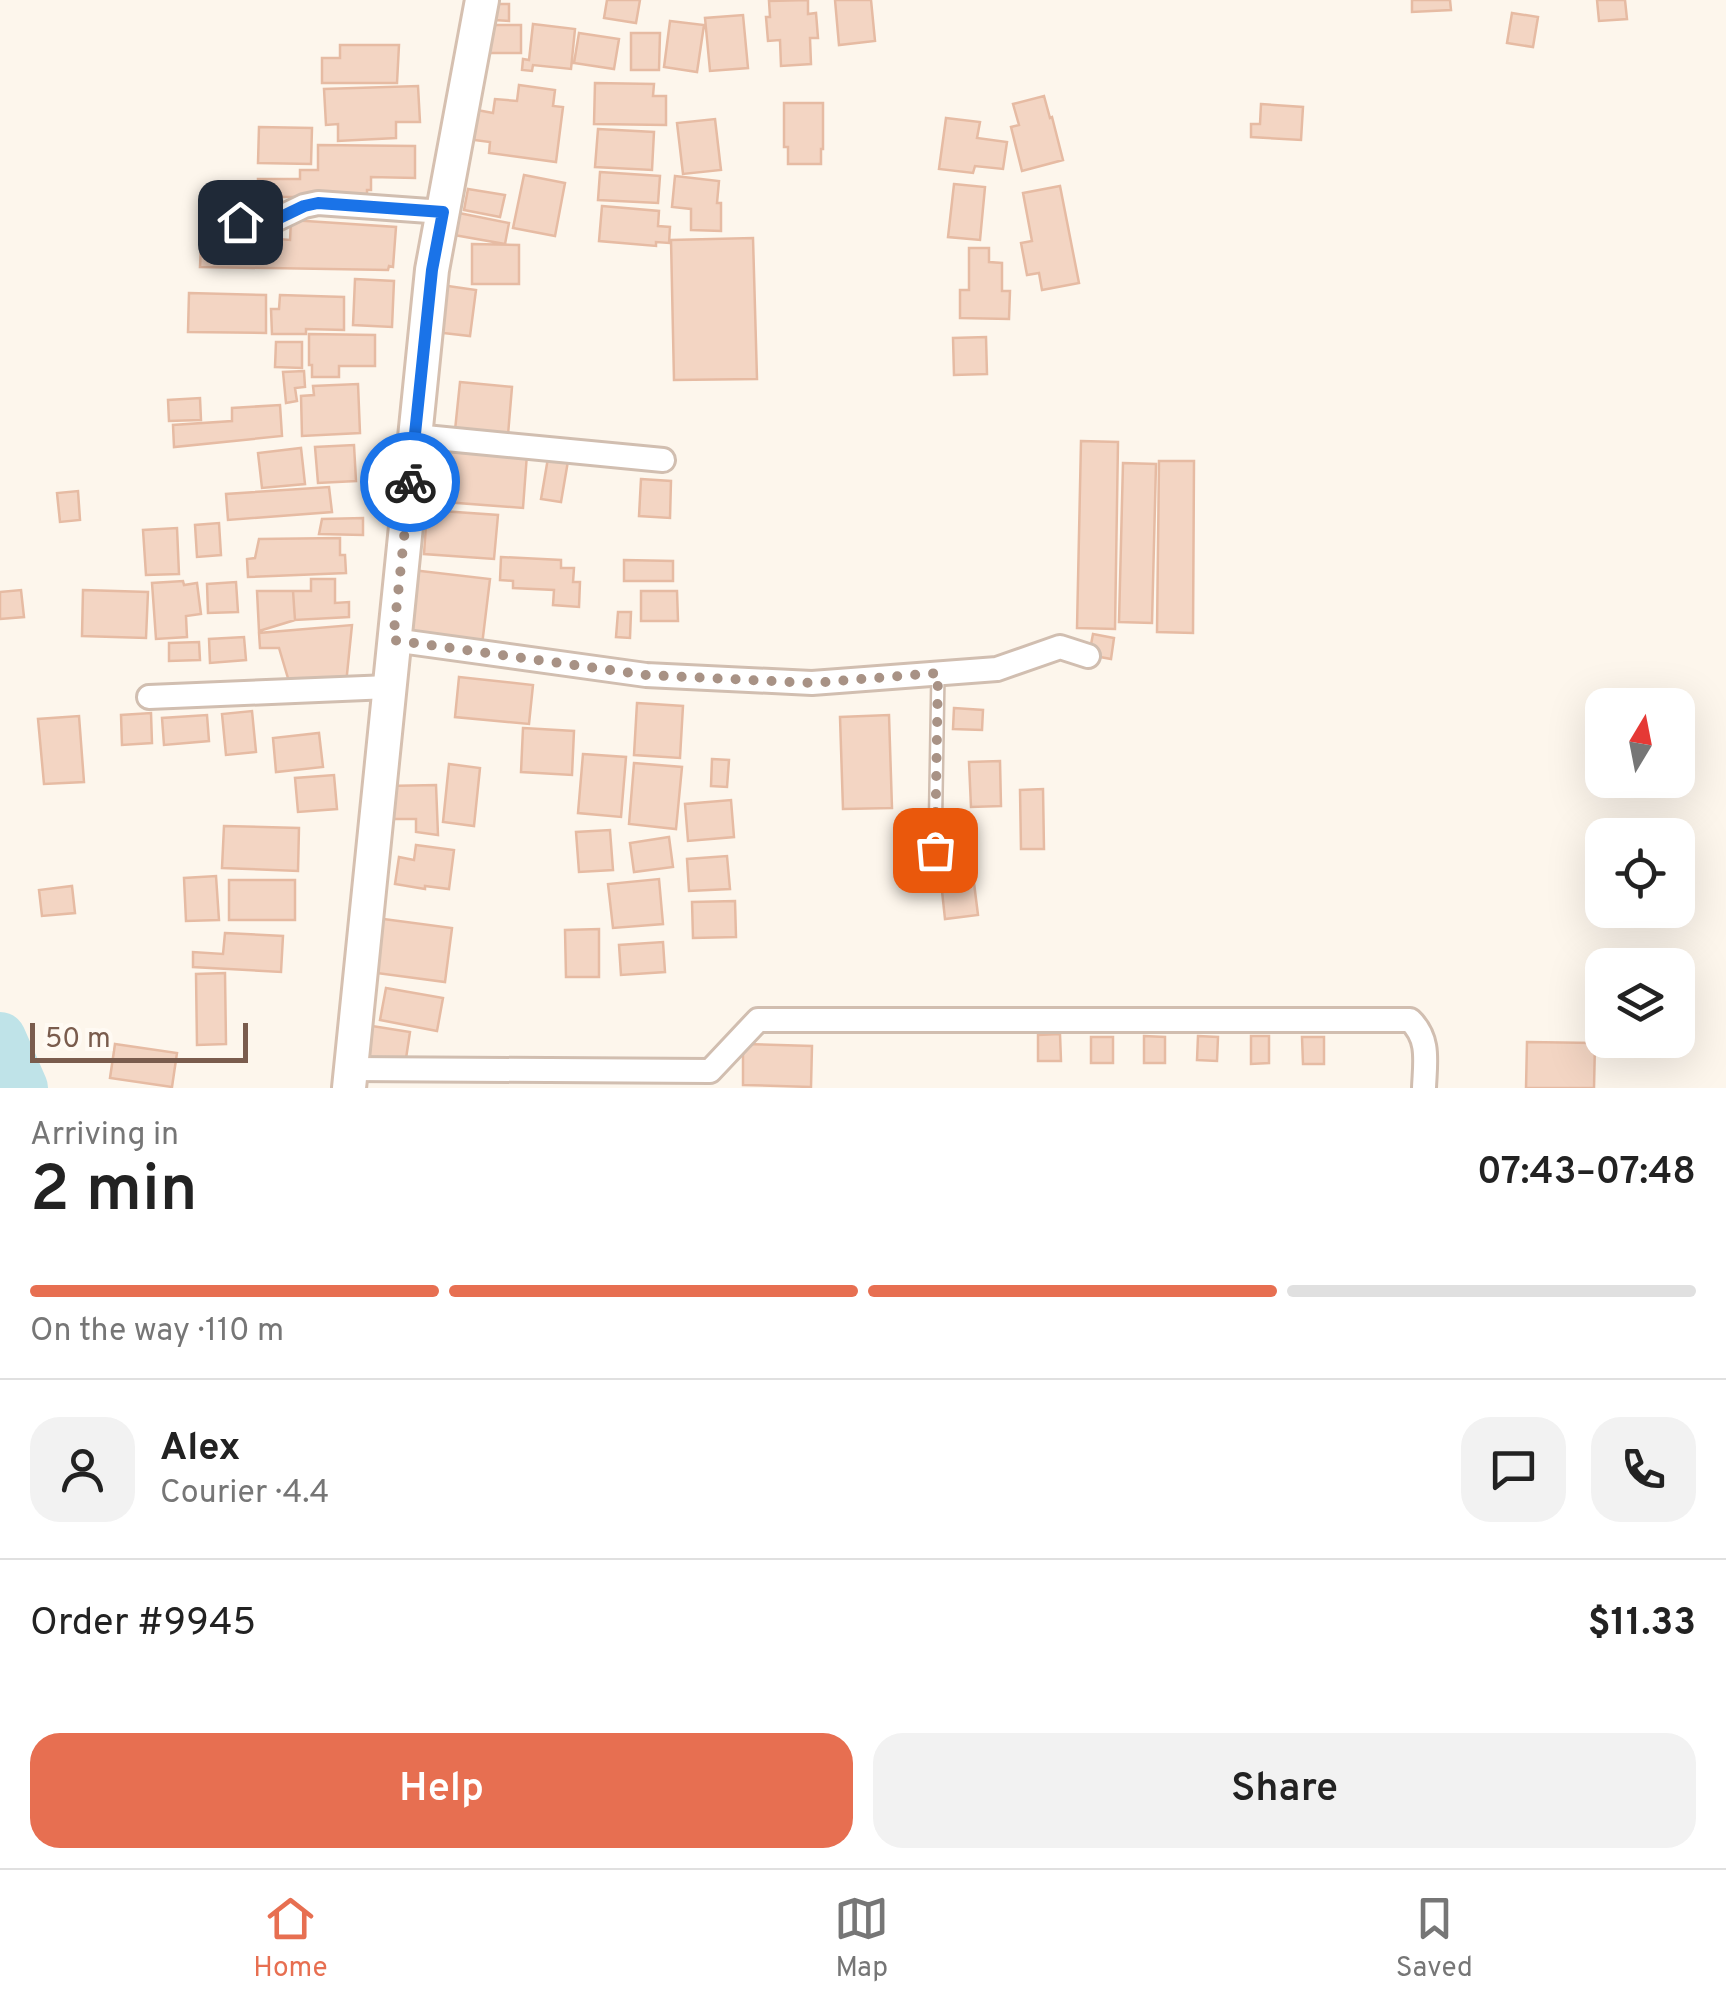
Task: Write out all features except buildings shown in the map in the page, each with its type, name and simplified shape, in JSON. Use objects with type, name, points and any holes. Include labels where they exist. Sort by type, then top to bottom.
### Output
[{"type":"street","points":[[482,0],[432,270],[350,1078],[710,1071],[758,1020],[1410,1020],[1420,1030],[1426,1046],[1424,1088]]},
{"type":"street","points":[[240,222],[275,220],[318,203],[443,212]]},
{"type":"street","points":[[415,436],[664,460]]},
{"type":"street","points":[[393,640],[646,675],[812,683],[997,668],[1060,647],[1088,656]]},
{"type":"street","points":[[149,697],[388,687]]},
{"type":"lane","points":[[935,850],[938,673]]},
{"type":"waterway","points":[[0,1038],[22,1088]]},
{"type":"way so far","points":[[410,482],[393,640],[646,675],[812,683],[938,673],[935,850]]},
{"type":"route","points":[[240,222],[275,220],[318,203],[443,212],[432,270],[410,482]]}]
